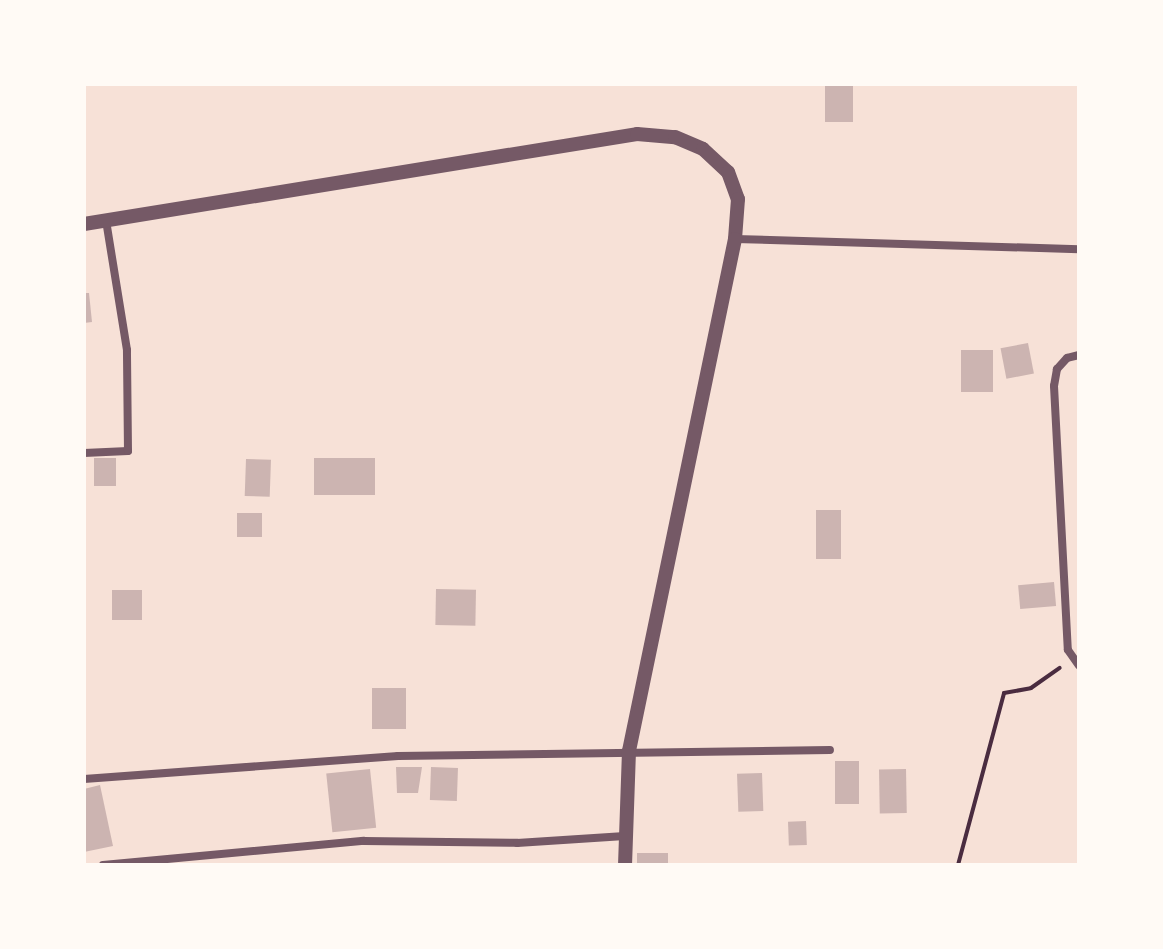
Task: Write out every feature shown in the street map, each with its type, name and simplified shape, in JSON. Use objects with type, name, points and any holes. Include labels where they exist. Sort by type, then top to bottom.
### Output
[{"type":"street","points":[[84,224],[637,134],[675,137],[703,149],[728,172],[738,199],[735,239],[629,751],[625,865]]},
{"type":"street","points":[[84,453],[128,451],[127,350],[106,221]]},
{"type":"street","points":[[735,239],[1079,249]]},
{"type":"street","points":[[1076,665],[1068,650],[1054,386],[1057,369],[1067,358],[1079,355]]},
{"type":"street","points":[[84,779],[398,756],[830,750]]},
{"type":"street","points":[[103,865],[364,841],[517,843],[625,836]]},
{"type":"path","points":[[958,865],[1004,693],[1031,688],[1056,669],[1076,665]]},
{"type":"building","points":[[825,84],[853,84],[853,122],[825,122]]},
{"type":"building","points":[[84,293],[89,293],[92,322],[84,323]]},
{"type":"building","points":[[1028,343],[1034,373],[1006,379],[1001,348]]},
{"type":"building","points":[[961,350],[993,350],[993,392],[961,392]]},
{"type":"building","points":[[94,458],[116,458],[116,486],[94,486]]},
{"type":"building","points":[[314,458],[375,458],[375,495],[314,495]]},
{"type":"building","points":[[246,459],[271,460],[270,497],[245,496]]},
{"type":"building","points":[[816,510],[841,510],[841,559],[816,559]]},
{"type":"building","points":[[237,513],[262,513],[262,537],[237,537]]},
{"type":"building","points":[[1054,582],[1056,606],[1020,609],[1018,585]]},
{"type":"building","points":[[436,589],[476,590],[475,626],[435,625]]},
{"type":"building","points":[[112,590],[142,590],[142,620],[112,620]]},
{"type":"building","points":[[372,688],[406,688],[406,729],[372,729]]},
{"type":"building","points":[[835,761],[859,761],[859,804],[835,804]]},
{"type":"building","points":[[396,767],[422,767],[418,793],[397,793]]},
{"type":"building","points":[[431,767],[458,768],[457,801],[430,800]]},
{"type":"building","points":[[370,769],[376,828],[332,832],[326,774]]},
{"type":"building","points":[[879,769],[906,769],[907,813],[880,813]]},
{"type":"building","points":[[762,773],[763,811],[738,812],[737,774]]},
{"type":"building","points":[[100,785],[113,846],[84,852],[84,789]]},
{"type":"building","points":[[806,821],[807,845],[789,846],[788,822]]},
{"type":"building","points":[[637,853],[668,853],[668,865],[637,865]]}]
